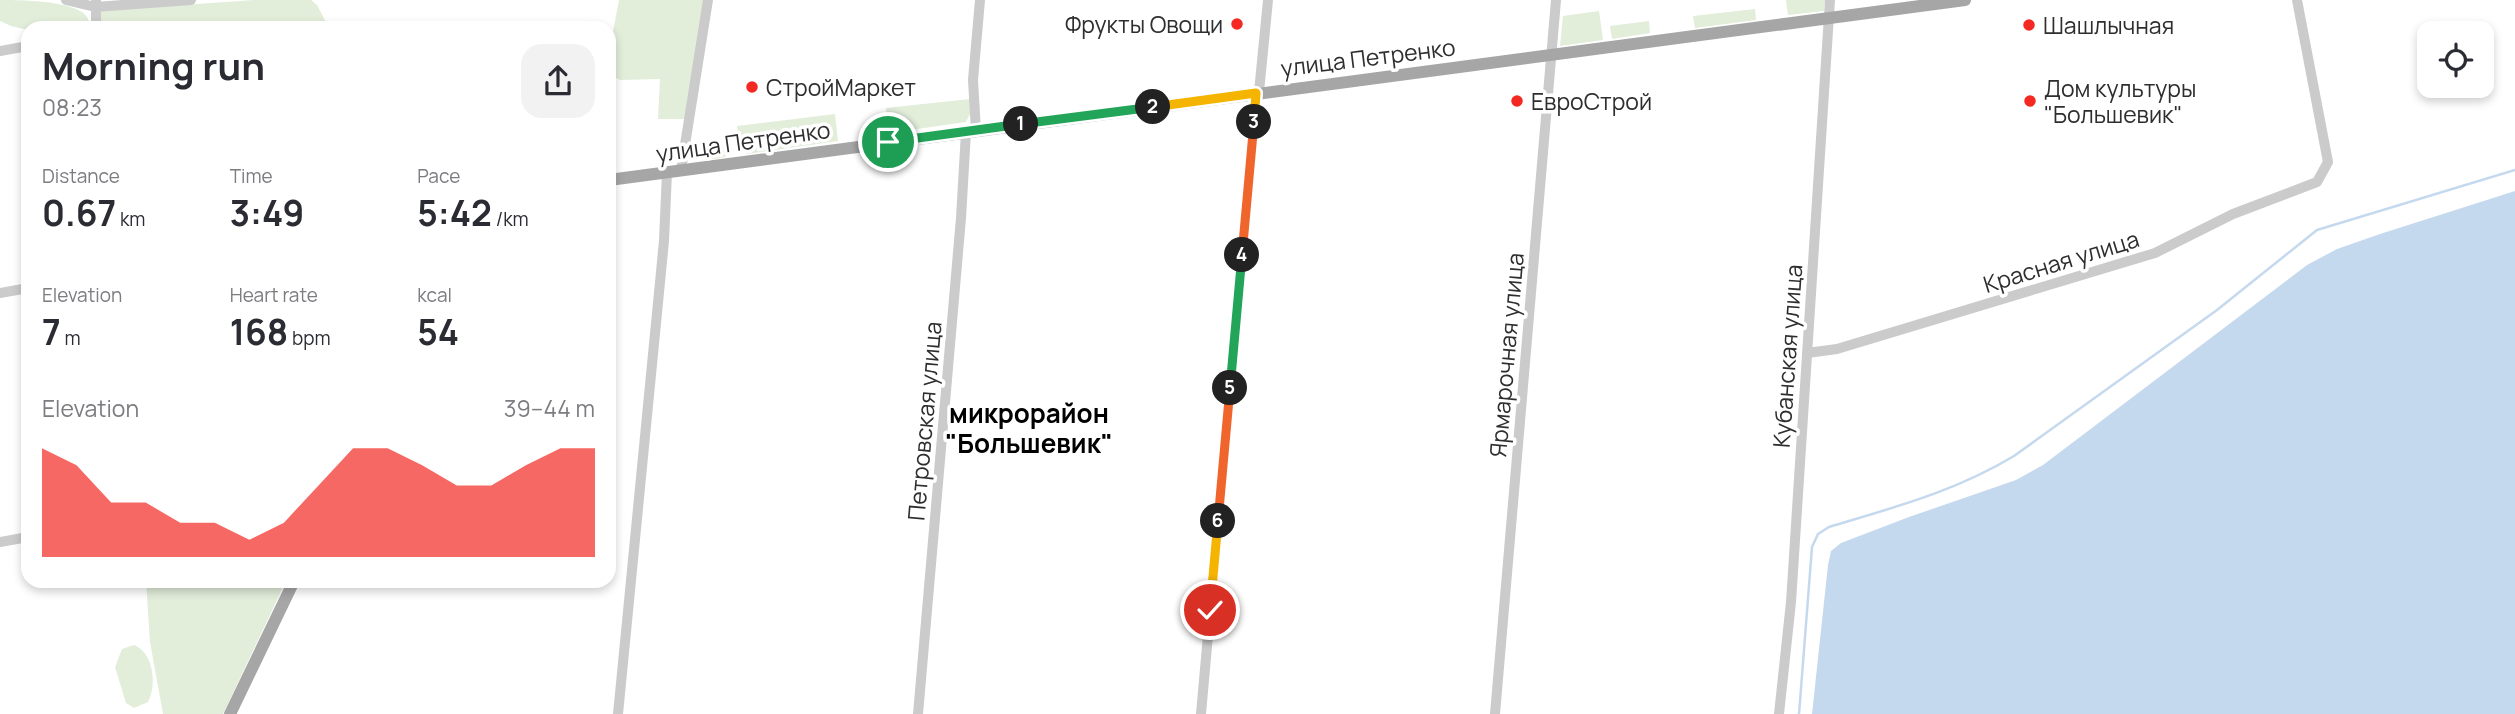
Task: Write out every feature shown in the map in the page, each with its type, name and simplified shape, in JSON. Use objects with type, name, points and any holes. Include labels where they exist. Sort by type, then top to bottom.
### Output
[{"type":"main road","name":"улица Петренко","points":[[616,179],[1965,0]]},
{"type":"main road","points":[[230,714],[291,588]]},
{"type":"street","points":[[66,0],[95,4],[191,0]]},
{"type":"street","points":[[681,170],[708,0]]},
{"type":"street","name":"Петровская улица","points":[[918,714],[971,131],[979,0]]},
{"type":"street","points":[[1201,714],[1268,0]]},
{"type":"street","name":"Ярмарочная улица","points":[[1495,714],[1556,0]]},
{"type":"street","name":"Кубанская улица","points":[[1779,714],[1791,602],[1830,0]]},
{"type":"street","name":"Красная улица","points":[[1807,354],[1837,349],[2155,253],[2233,214],[2317,182],[2328,162],[2297,0]]},
{"type":"street","points":[[0,51],[21,47]]},
{"type":"street","points":[[618,714],[664,241],[667,172]]},
{"type":"street","points":[[0,293],[21,289]]},
{"type":"street","points":[[0,542],[21,538]]},
{"type":"green space","points":[[0,0],[39,1],[70,7],[82,12],[88,19],[21,21],[21,28],[0,21]]},
{"type":"green space","points":[[254,0],[311,0],[317,5],[325,21],[99,21],[99,11]]},
{"type":"green space","points":[[619,0],[704,0],[685,119],[658,119],[660,79],[616,78],[615,21]]},
{"type":"green space","points":[[1786,0],[1825,0],[1824,11],[1788,15]]},
{"type":"green space","points":[[1755,9],[1756,20],[1695,28],[1693,16]]},
{"type":"green space","points":[[1599,11],[1603,40],[1560,46],[1563,16]]},
{"type":"green space","points":[[1649,21],[1650,33],[1612,39],[1610,26]]},
{"type":"green space","points":[[970,99],[970,114],[966,122],[889,133],[886,108]]},
{"type":"green space","points":[[835,114],[838,141],[747,154],[740,147],[737,126]]},
{"type":"green space","points":[[728,144],[729,150],[725,157],[716,159],[699,156],[695,148]]},
{"type":"green space","points":[[146,588],[283,588],[223,714],[163,714],[150,642]]},
{"type":"green space","points":[[134,645],[141,649],[150,662],[153,679],[148,702],[134,708],[126,703],[115,667],[122,649]]},
{"type":"water","points":[[2515,191],[2515,714],[1812,714],[1828,565],[1831,551],[1841,543],[2016,480],[2043,465],[2307,265],[2337,249]]},
{"type":"waterway","points":[[1799,714],[1812,547],[1818,534],[1829,527],[1946,489],[2014,456],[2217,310],[2317,230],[2515,170]]},
{"type":"place","name":"Фрукты Овощи","points":[[1237,24]]},
{"type":"place","name":"Шашлычная","points":[[2029,25]]},
{"type":"place","name":"СтройМаркет","points":[[752,87]]},
{"type":"place","name":"ЕвроСтрой","points":[[1517,101]]},
{"type":"place","name":"Дом культуры \"Большевик\"","points":[[2030,101]]},
{"type":"district","name":"микрорайон \"Большевик\"","points":[[1029,428]]},
{"type":"route","points":[[888,142],[1256,93],[1210,610]]}]
